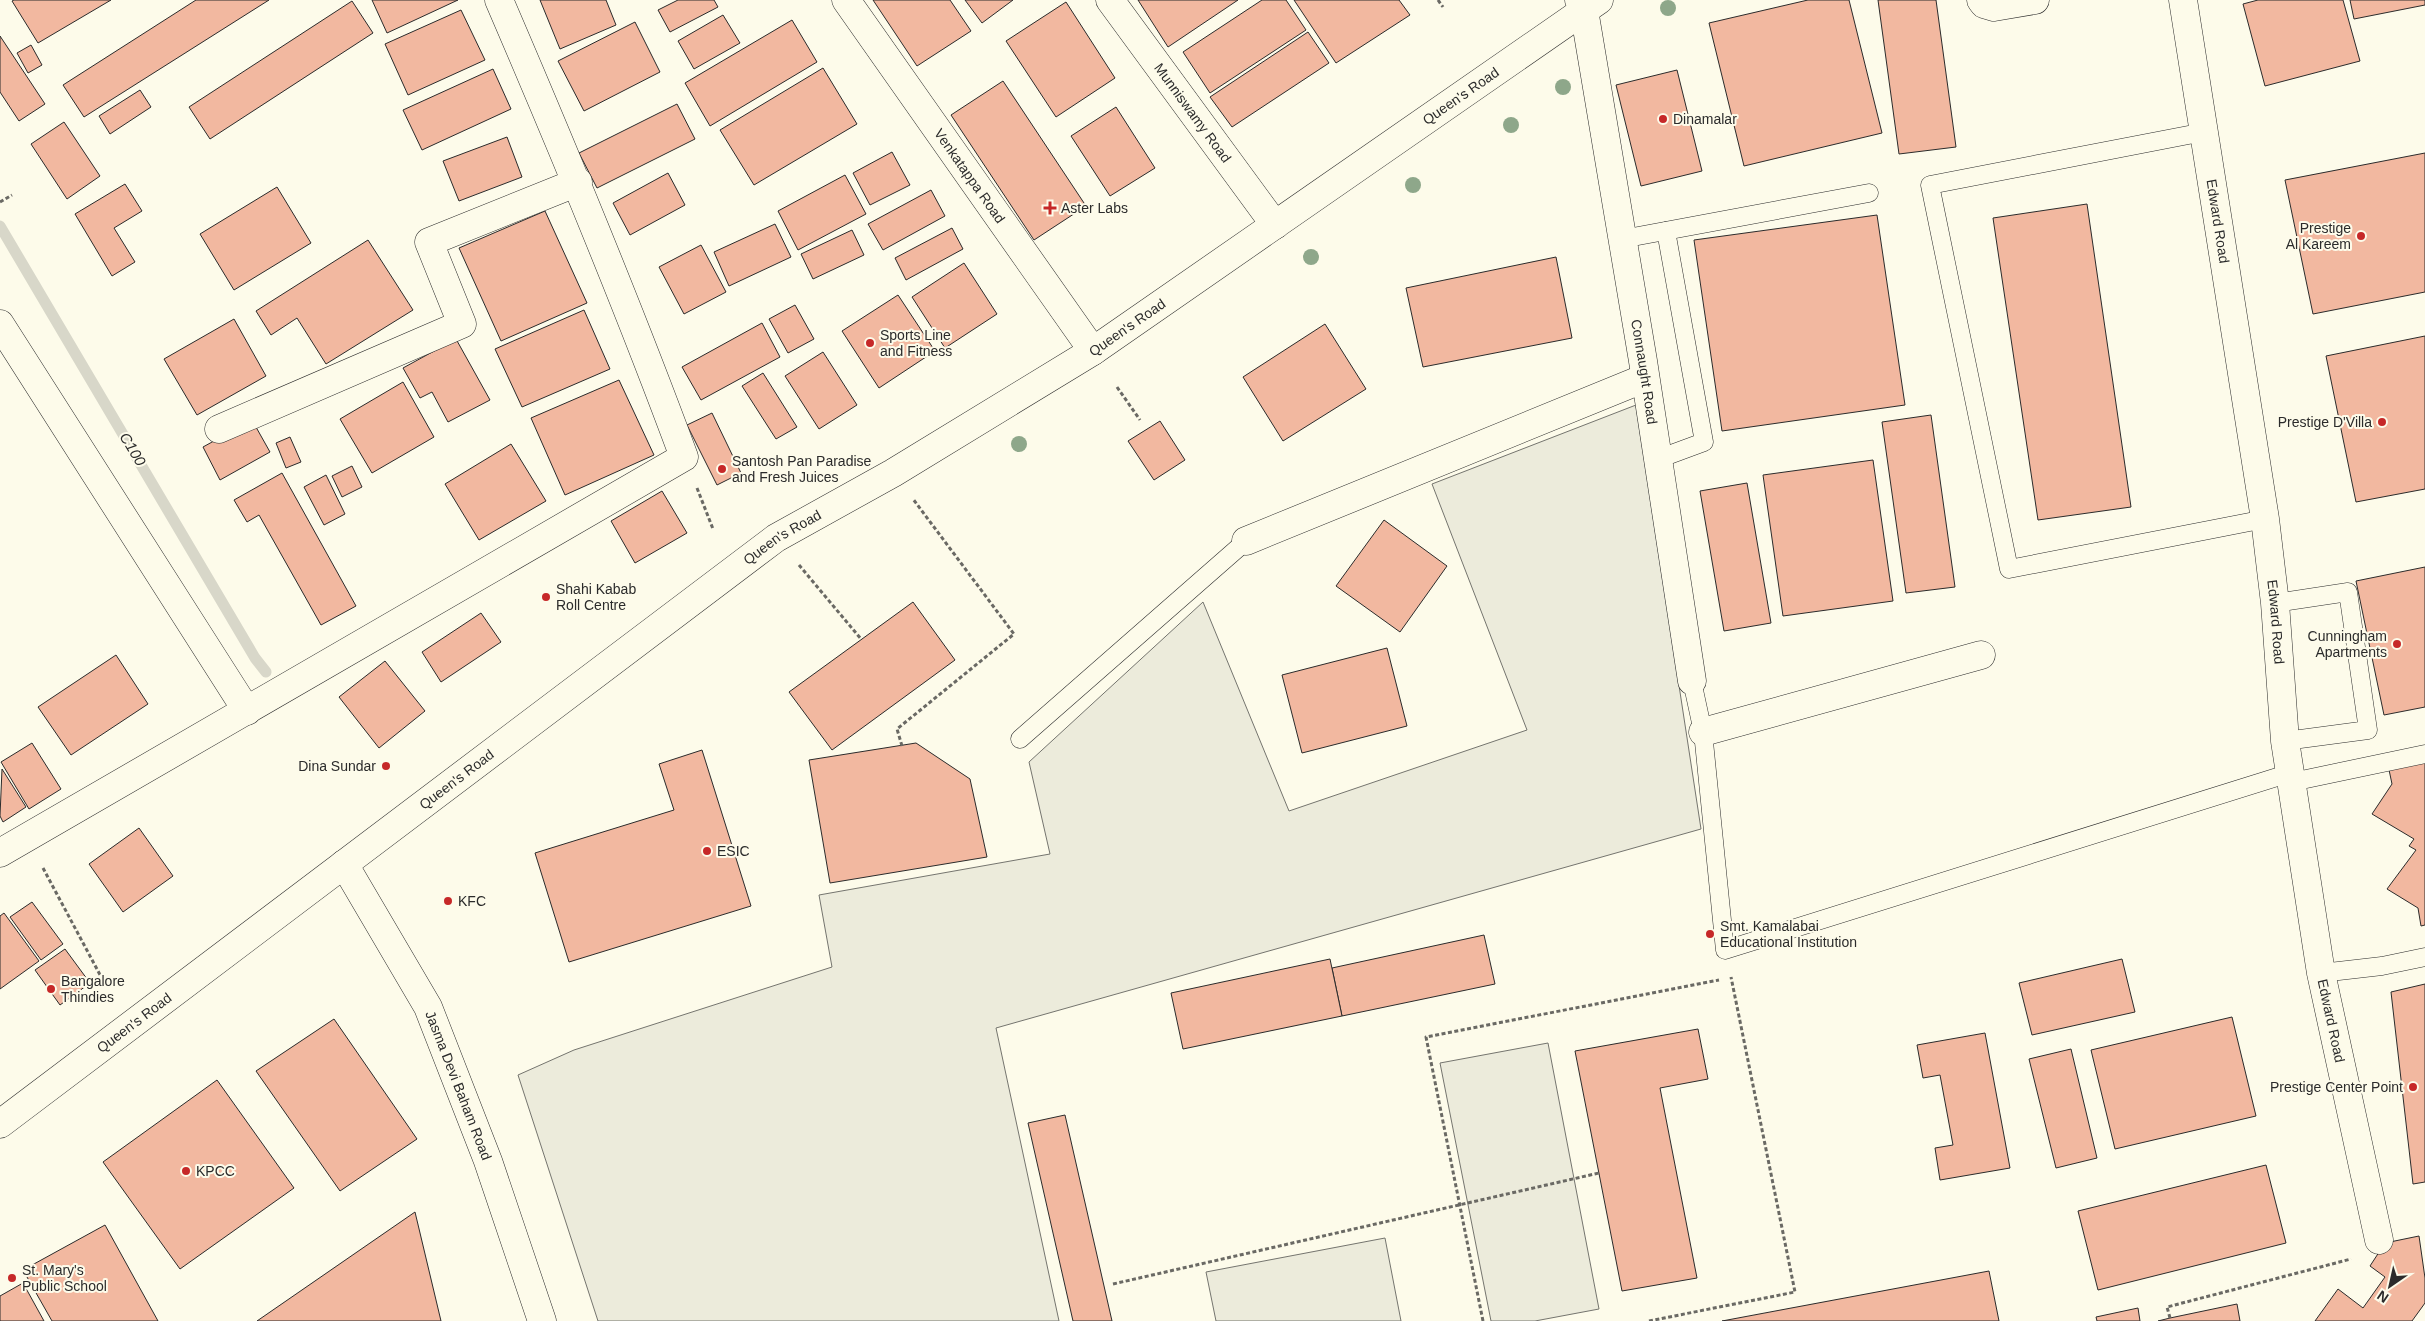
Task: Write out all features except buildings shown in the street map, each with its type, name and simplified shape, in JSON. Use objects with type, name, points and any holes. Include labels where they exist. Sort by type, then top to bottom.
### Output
[{"type":"street","points":[[8,847],[247,711],[684,457],[639,336],[578,182],[499,0]]},
{"type":"street","name":"Venkatappa Road","points":[[846,0],[1092,351]]},
{"type":"street","name":"Munniswamy Road","points":[[1110,0],[1275,225]]},
{"type":"street","points":[[1981,0],[1984,4],[1994,7],[2035,0]]},
{"type":"street","name":"Edward Road","points":[[2183,0],[2265,518],[2275,603],[2285,741],[2321,972],[2379,1240]]},
{"type":"street","name":"Queen's Road","points":[[0,1124],[776,538],[893,473],[1092,351],[1275,225],[1588,4]]},
{"type":"street","name":"Connaught Road","points":[[1588,4],[1622,239],[1692,681]]},
{"type":"street","points":[[219,429],[462,324],[429,242],[578,182]]},
{"type":"street","points":[[0,324],[247,711]]},
{"type":"street","points":[[1246,541],[1645,378]]},
{"type":"street","points":[[1703,732],[1982,655]]},
{"type":"street","name":"Jasma Devi Baham Road","points":[[344,864],[428,1007],[488,1161],[542,1321]]},
{"type":"lane","points":[[2204,132],[1930,185],[2009,568],[2265,518]]},
{"type":"lane","points":[[1622,239],[1869,193]]},
{"type":"lane","points":[[1658,459],[1704,442],[1666,231]]},
{"type":"lane","points":[[1020,739],[1246,541]]},
{"type":"lane","points":[[2275,603],[2348,592],[2368,730],[2285,741]]},
{"type":"lane","name":"Connaught Road","points":[[1692,681],[1703,732],[1726,950]]},
{"type":"lane","points":[[1726,950],[2291,777],[2425,754]]},
{"type":"lane","points":[[2321,972],[2382,966],[2425,957]]},
{"type":"path","points":[[1438,0],[1443,7]]},
{"type":"path","points":[[0,202],[12,195]]},
{"type":"path","points":[[1117,387],[1140,420]]},
{"type":"path","points":[[684,457],[713,529]]},
{"type":"path","points":[[893,473],[1014,634],[897,728],[902,746]]},
{"type":"path","points":[[776,538],[861,639]]},
{"type":"path","points":[[8,847],[106,986]]},
{"type":"path","points":[[1649,1321],[1796,1292],[1726,950]]},
{"type":"path","points":[[1483,1321],[1426,1037],[1731,977]]},
{"type":"path","points":[[1113,1284],[1599,1174]]},
{"type":"path","points":[[2170,1318],[2167,1307],[2382,1251],[2379,1240]]},
{"type":"shaded area","points":[[1636,405],[1701,829],[996,1028],[1059,1321],[598,1321],[518,1075],[574,1050],[832,967],[819,895],[1050,854],[1029,762],[1203,602],[1289,811],[1527,730],[1432,484]]},
{"type":"shaded area","points":[[1548,1043],[1599,1309],[1535,1321],[1491,1321],[1440,1063]]},
{"type":"shaded area","points":[[1385,1238],[1401,1321],[1216,1321],[1206,1272]]},
{"type":"waterway","name":"C100","points":[[0,226],[255,658],[266,672]]},
{"type":"place","name":"Dinamalar","points":[[1663,119]]},
{"type":"place","name":"Aster Labs","points":[[1050,208]]},
{"type":"place","name":"Prestige Al Kareem","points":[[2361,236]]},
{"type":"place","name":"Sports Line and Fitness","points":[[870,343]]},
{"type":"place","name":"Prestige D'Villa","points":[[2382,422]]},
{"type":"place","name":"Santosh Pan Paradise and Fresh Juices","points":[[722,469]]},
{"type":"place","name":"Shahi Kabab Roll Centre","points":[[546,597]]},
{"type":"place","name":"Cunningham Apartments","points":[[2397,644]]},
{"type":"place","name":"Dina Sundar","points":[[386,766]]},
{"type":"place","name":"ESIC","points":[[707,851]]},
{"type":"place","name":"KFC","points":[[448,901]]},
{"type":"place","name":"Smt. Kamalabai Educational Institution","points":[[1710,934]]},
{"type":"place","name":"Bangalore Thindies","points":[[51,989]]},
{"type":"place","name":"Prestige Center Point","points":[[2413,1087]]},
{"type":"place","name":"KPCC","points":[[186,1171]]},
{"type":"place","name":"St. Mary's Public School","points":[[12,1278]]}]
